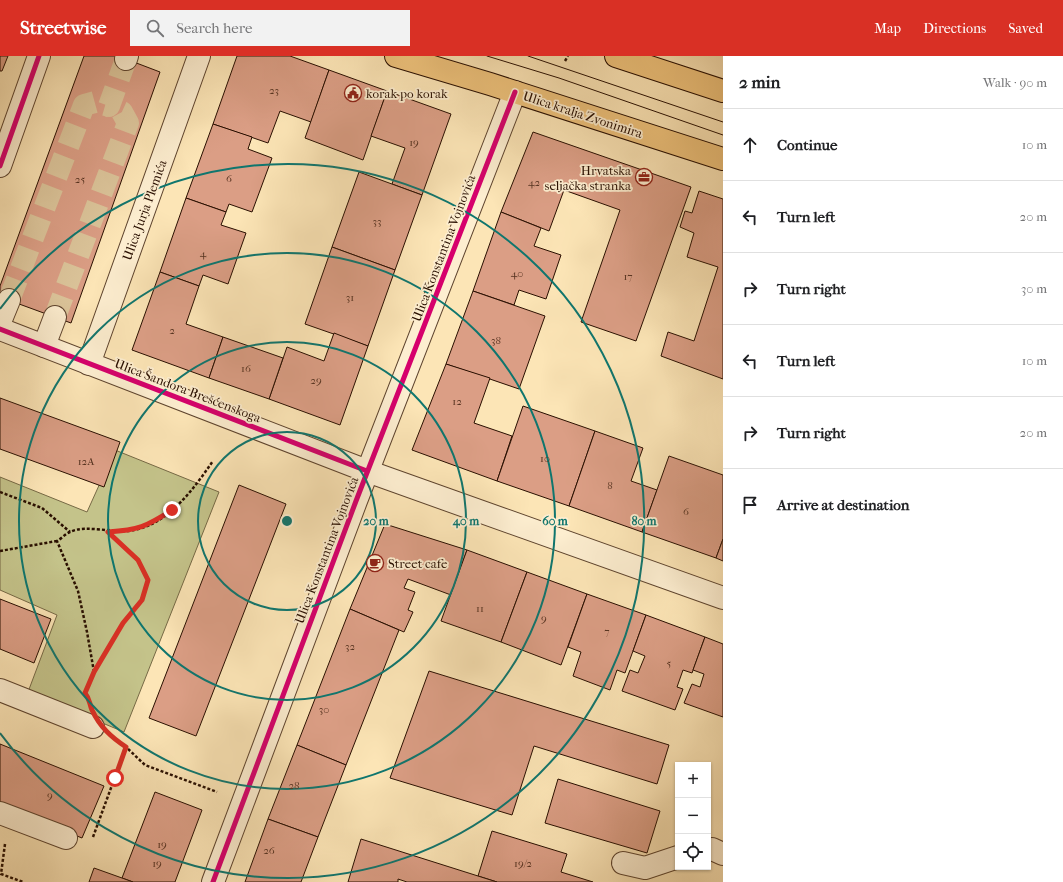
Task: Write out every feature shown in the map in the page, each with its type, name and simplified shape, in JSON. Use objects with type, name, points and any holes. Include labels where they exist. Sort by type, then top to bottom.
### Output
[{"type":"main road","name":"Ulica kralja Zvonimira","points":[[396,56],[515,92],[723,159]]},
{"type":"main road","points":[[616,56],[723,91]]},
{"type":"street","points":[[0,166],[39,56]]},
{"type":"street","name":"Ulica Jurja Plemića","points":[[89,364],[199,56]]},
{"type":"street","name":"Ulica Konstantina Vojnovića","points":[[213,882],[367,471],[515,92]]},
{"type":"street","points":[[0,322],[8,300]]},
{"type":"street","points":[[44,346],[55,317]]},
{"type":"street","name":"Ulica Šandora Brešćenskoga","points":[[0,329],[367,471],[723,598]]},
{"type":"street","points":[[0,690],[93,727]]},
{"type":"street","points":[[0,813],[66,838]]},
{"type":"street","points":[[711,849],[723,854]]},
{"type":"street","points":[[623,863],[645,868],[675,858]]},
{"type":"path","points":[[565,61],[568,56]]},
{"type":"path","points":[[0,551],[57,541],[70,532],[88,529],[108,532],[134,530],[154,522],[172,510],[194,488],[213,461]]},
{"type":"path","points":[[0,492],[42,508],[70,532]]},
{"type":"path","points":[[90,698],[85,693],[94,672],[123,623],[142,600],[148,580],[138,560],[108,532]]},
{"type":"path","points":[[57,541],[78,591],[94,672]]},
{"type":"path","points":[[93,727],[126,747],[145,765],[217,792]]},
{"type":"path","points":[[66,838],[89,848],[126,747]]},
{"type":"path","points":[[5,843],[1,874],[23,882]]},
{"type":"shaded area","points":[[115,450],[219,492],[124,732],[28,692],[57,615],[0,590],[0,477],[87,512]]},
{"type":"building","points":[[0,56],[8,56],[2,71],[0,71]]},
{"type":"building","points":[[84,56],[118,56],[160,72],[71,323],[0,297],[0,286]]},
{"type":"building","points":[[237,56],[290,56],[329,70],[311,122],[280,111],[268,143],[213,124]]},
{"type":"building","points":[[329,70],[387,91],[363,160],[305,138]]},
{"type":"building","points":[[387,91],[451,114],[422,195],[392,184],[405,148],[371,136]]},
{"type":"building","points":[[213,124],[252,137],[248,149],[272,158],[252,212],[229,204],[226,212],[186,198]]},
{"type":"building","points":[[533,132],[691,187],[636,341],[581,322],[620,210],[564,190],[549,231],[501,212]]},
{"type":"building","points":[[359,172],[422,195],[395,270],[332,247]]},
{"type":"building","points":[[699,191],[723,199],[723,379],[661,356],[668,332],[694,341],[718,267],[687,257],[694,233],[680,227],[685,211],[692,213]]},
{"type":"building","points":[[186,198],[226,212],[221,225],[246,233],[228,284],[203,275],[199,286],[160,272]]},
{"type":"building","points":[[501,212],[541,228],[534,246],[561,255],[546,299],[519,290],[514,305],[473,291]]},
{"type":"building","points":[[332,247],[395,270],[368,346],[305,324]]},
{"type":"building","points":[[160,272],[199,286],[186,324],[223,337],[209,378],[132,350]]},
{"type":"building","points":[[473,291],[545,316],[519,389],[446,364]]},
{"type":"building","points":[[334,333],[368,346],[340,425],[269,399],[287,347],[324,361]]},
{"type":"building","points":[[223,337],[283,358],[269,399],[209,378]]},
{"type":"building","points":[[446,364],[490,378],[474,423],[512,436],[497,481],[412,450]]},
{"type":"building","points":[[0,398],[120,442],[104,487],[0,449]]},
{"type":"building","points":[[523,406],[595,431],[569,506],[497,481]]},
{"type":"building","points":[[595,431],[643,448],[631,481],[657,490],[642,532],[569,506]]},
{"type":"building","points":[[669,456],[723,475],[723,539],[716,558],[642,532]]},
{"type":"building","points":[[239,485],[286,504],[196,736],[149,718]]},
{"type":"building","points":[[385,524],[467,550],[451,595],[408,579],[404,588],[415,592],[408,610],[413,612],[404,632],[350,609]]},
{"type":"building","points":[[723,539],[723,561],[716,558]]},
{"type":"building","points":[[467,550],[527,572],[501,642],[441,621]]},
{"type":"building","points":[[527,572],[587,594],[561,665],[501,642]]},
{"type":"building","points":[[587,594],[646,615],[625,673],[617,670],[610,690],[573,676],[581,652],[568,647]]},
{"type":"building","points":[[0,599],[51,619],[34,663],[0,649]]},
{"type":"building","points":[[350,609],[399,630],[346,765],[297,745]]},
{"type":"building","points":[[646,615],[705,637],[692,673],[683,670],[677,687],[683,689],[675,710],[622,691],[630,670],[638,673],[645,656],[633,651]]},
{"type":"building","points":[[705,637],[723,644],[723,717],[684,703],[692,684],[700,687],[704,674],[693,670]]},
{"type":"building","points":[[429,671],[669,745],[657,784],[534,746],[512,815],[390,778]]},
{"type":"building","points":[[0,744],[104,786],[82,838],[0,805]]},
{"type":"building","points":[[297,745],[346,765],[318,837],[268,819]]},
{"type":"building","points":[[558,779],[660,811],[647,853],[545,823]]},
{"type":"building","points":[[155,792],[202,810],[175,882],[133,882],[122,878]]},
{"type":"building","points":[[268,819],[318,837],[301,882],[245,882]]},
{"type":"building","points":[[492,831],[567,854],[561,872],[593,882],[497,882],[478,876]]},
{"type":"building","points":[[361,839],[497,882],[407,882],[398,879],[398,882],[348,882]]},
{"type":"building","points":[[94,868],[122,878],[133,882],[89,882]]},
{"type":"tunnel","points":[[9,300],[84,105],[95,102],[109,106],[126,59]]},
{"type":"tunnel","points":[[55,317],[128,123],[122,112],[109,106]]},
{"type":"tram line","points":[[487,56],[559,78],[723,135]]},
{"type":"tram line","points":[[528,56],[723,122]]},
{"type":"cycle path","points":[[0,166],[39,56]]},
{"type":"cycle path","points":[[213,882],[356,501],[515,92]]},
{"type":"cycle path","points":[[0,329],[367,471]]},
{"type":"place","name":"korak po korak","points":[[353,93]]},
{"type":"place","name":"Hrvatska seljačka stranka","points":[[644,177]]},
{"type":"place","name":"Street cafe","points":[[375,563]]},
{"type":"route","points":[[115,778],[126,747],[107,734],[92,710],[90,698],[85,693],[94,672],[123,623],[142,600],[148,580],[138,560],[108,532],[134,530],[154,522],[172,510]]}]
